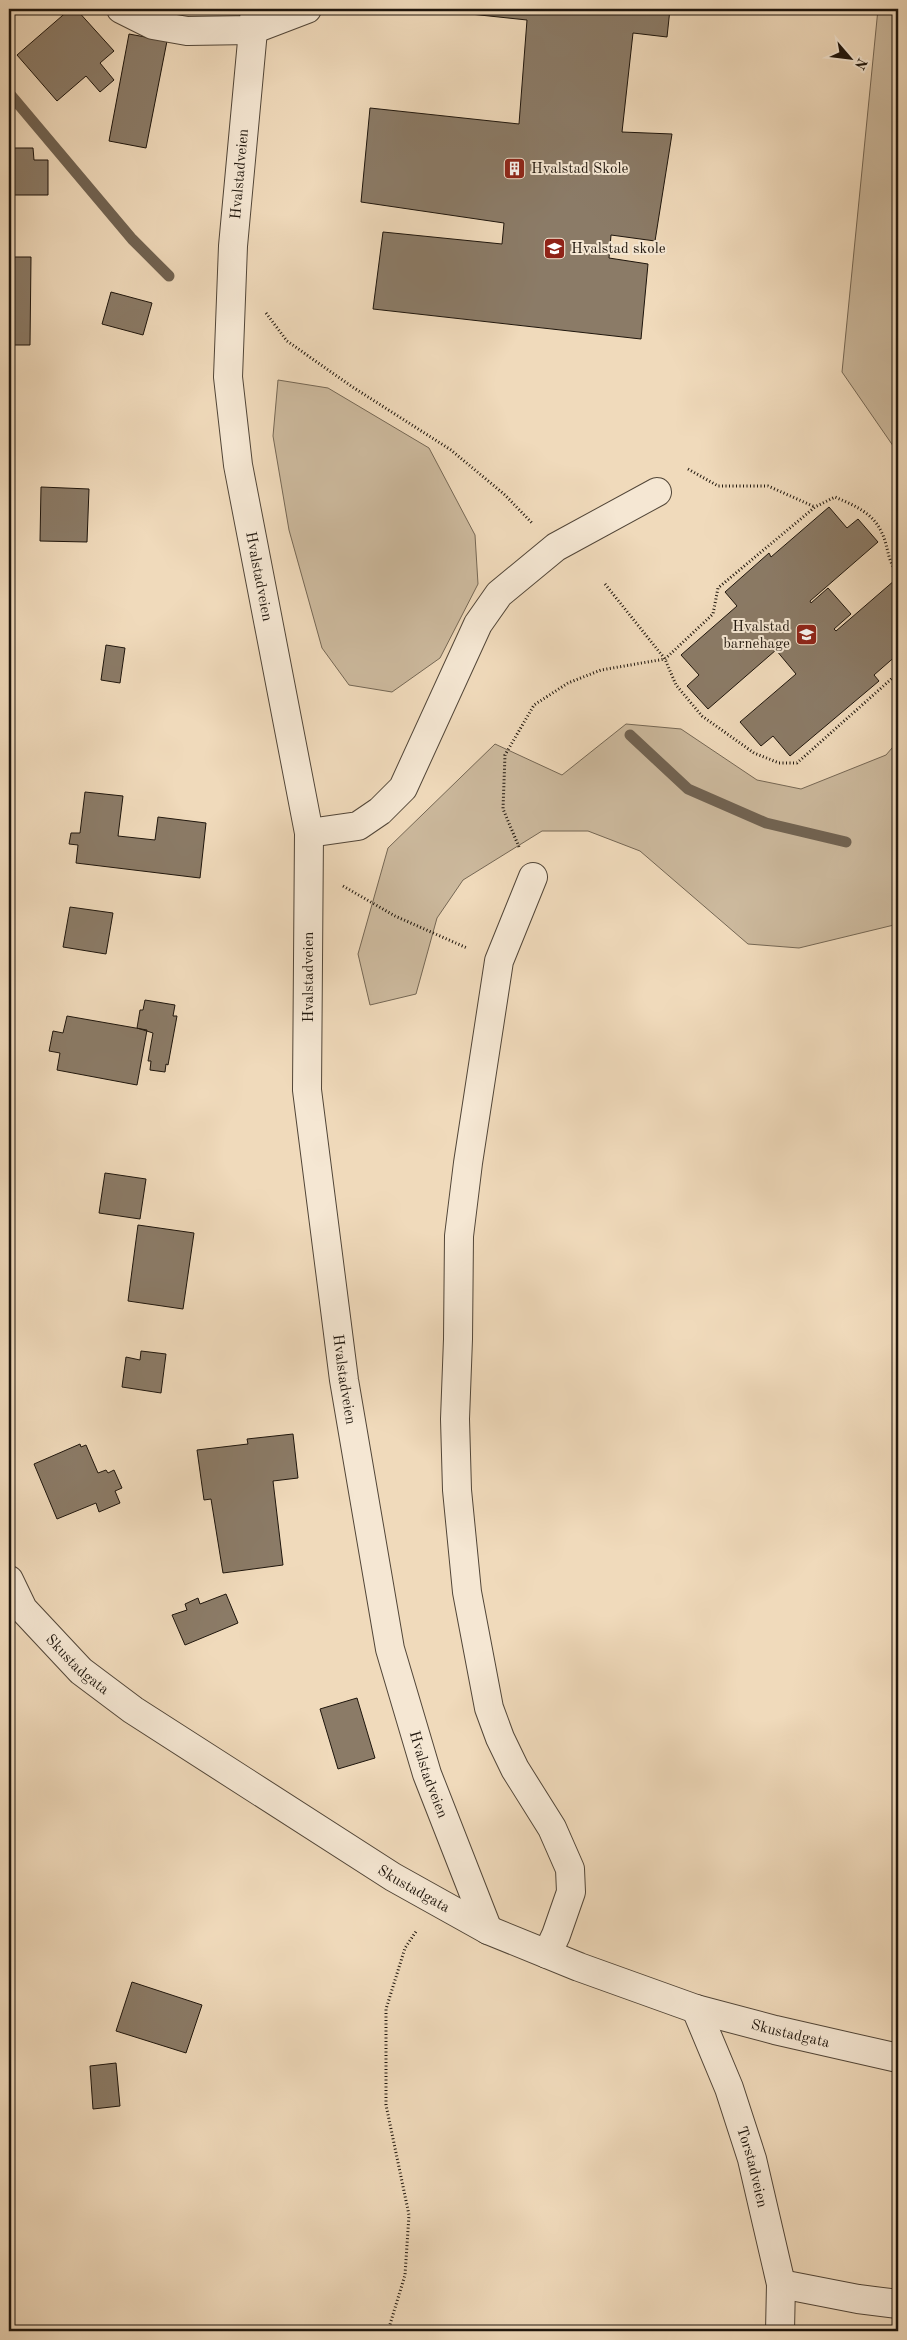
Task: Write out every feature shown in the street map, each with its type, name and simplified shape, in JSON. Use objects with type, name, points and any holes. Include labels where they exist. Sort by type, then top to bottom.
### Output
[{"type":"street","points":[[121,9],[153,25],[187,31],[307,9]]},
{"type":"street","name":"Hvalstadveien","points":[[253,20],[233,246],[228,377],[238,465],[309,833],[307,1090],[344,1380],[390,1649],[427,1774],[488,1930]]},
{"type":"street","points":[[309,833],[358,826],[380,811],[403,788],[478,624],[499,594],[556,547],[657,492]]},
{"type":"street","points":[[533,877],[499,960],[459,1236],[455,1419],[457,1490],[467,1592],[489,1708],[511,1761],[552,1828],[570,1870],[571,1892],[556,1935],[547,1954]]},
{"type":"street","name":"Skustadgata","points":[[9,1580],[23,1609],[75,1664],[133,1710],[435,1902],[488,1930],[696,2009],[775,2030],[898,2058]]},
{"type":"street","name":"Torstadveien","points":[[696,2009],[729,2088],[752,2159],[781,2284],[780,2331]]},
{"type":"street","points":[[781,2284],[858,2299],[898,2304]]},
{"type":"path","points":[[260,306],[287,341],[350,386],[451,450],[506,494],[556,547]]},
{"type":"path","points":[[688,469],[718,486],[768,486],[815,507]]},
{"type":"path","points":[[533,877],[503,809],[505,755],[534,705],[568,683],[601,670],[666,659],[714,614],[718,588],[815,507],[835,497],[862,508],[881,530],[890,564],[898,574]]},
{"type":"path","points":[[605,584],[666,659],[676,685],[702,716],[754,753],[780,763],[797,763],[898,673]]},
{"type":"path","points":[[341,884],[395,916],[499,960]]},
{"type":"path","points":[[388,2331],[405,2275],[409,2216],[386,2105],[386,2009],[405,1948],[435,1902]]},
{"type":"shaded area","points":[[878,9],[898,9],[898,453],[842,372]]},
{"type":"shaded area","points":[[278,380],[328,388],[429,448],[475,535],[478,584],[440,658],[392,692],[349,685],[322,648],[289,530],[273,436]]},
{"type":"shaded area","points":[[626,724],[681,729],[757,780],[801,789],[886,755],[898,741],[898,924],[799,948],[748,944],[640,851],[588,831],[542,831],[463,880],[437,918],[416,994],[370,1005],[358,954],[388,848],[495,744],[562,775]]},
{"type":"building","points":[[70,9],[76,9],[114,51],[100,63],[114,80],[100,92],[86,76],[57,101],[17,55]]},
{"type":"building","name":"Hvalstad Skole","points":[[423,9],[670,9],[667,37],[633,33],[622,132],[672,134],[655,241],[611,235],[609,258],[648,264],[641,339],[373,309],[383,232],[502,244],[504,223],[361,202],[370,108],[519,124],[527,20]]},
{"type":"building","points":[[129,34],[167,41],[146,148],[109,141]]},
{"type":"building","points":[[9,148],[33,148],[34,160],[48,160],[48,195],[9,195]]},
{"type":"building","points":[[9,257],[31,257],[30,345],[9,345]]},
{"type":"building","points":[[111,292],[152,303],[143,335],[102,324]]},
{"type":"building","points":[[41,487],[89,489],[87,542],[40,541]]},
{"type":"building","name":"Hvalstad barnehage","points":[[829,507],[847,528],[858,519],[878,542],[810,601],[811,603],[828,588],[851,614],[834,629],[836,631],[895,580],[898,583],[898,654],[874,675],[879,681],[790,756],[773,736],[761,746],[740,722],[796,674],[776,650],[708,709],[687,686],[699,675],[681,655],[737,606],[725,592],[769,553],[771,557]]},
{"type":"building","points":[[106,645],[125,648],[120,683],[101,680]]},
{"type":"building","points":[[85,792],[123,796],[118,836],[155,840],[158,817],[206,823],[200,878],[76,863],[78,845],[69,844],[71,833],[80,833]]},
{"type":"building","points":[[70,907],[113,913],[106,954],[63,947]]},
{"type":"building","points":[[145,1000],[175,1005],[173,1016],[177,1016],[165,1072],[150,1070],[151,1061],[148,1061],[153,1033],[137,1028],[140,1010],[143,1010]]},
{"type":"building","points":[[67,1016],[147,1030],[137,1085],[57,1070],[60,1053],[49,1051],[53,1031],[63,1033]]},
{"type":"building","points":[[105,1173],[146,1179],[140,1219],[99,1213]]},
{"type":"building","points":[[138,1225],[194,1233],[183,1309],[128,1301]]},
{"type":"building","points":[[141,1351],[166,1354],[161,1393],[122,1387],[126,1357],[140,1360]]},
{"type":"building","points":[[293,1434],[298,1478],[273,1481],[283,1565],[223,1573],[211,1499],[204,1500],[197,1450],[248,1444],[247,1439]]},
{"type":"building","points":[[80,1444],[81,1447],[86,1445],[98,1473],[106,1470],[108,1473],[114,1470],[122,1488],[115,1491],[120,1503],[99,1512],[96,1503],[57,1519],[34,1464]]},
{"type":"building","points":[[226,1594],[238,1623],[185,1645],[172,1615],[187,1610],[185,1604],[198,1598],[200,1604]]},
{"type":"building","points":[[357,1698],[375,1758],[338,1769],[320,1709]]},
{"type":"building","points":[[132,1982],[202,2005],[186,2053],[116,2031]]},
{"type":"building","points":[[116,2063],[120,2106],[93,2109],[90,2066]]},
{"type":"waterway","points":[[9,93],[132,239],[169,276]]},
{"type":"waterway","points":[[630,735],[688,789],[766,823],[846,842]]},
{"type":"place","name":"Hvalstad Skole","points":[[515,168]]},
{"type":"place","name":"Hvalstad skole","points":[[555,248]]},
{"type":"place","name":"Hvalstad barnehage","points":[[806,635]]}]
